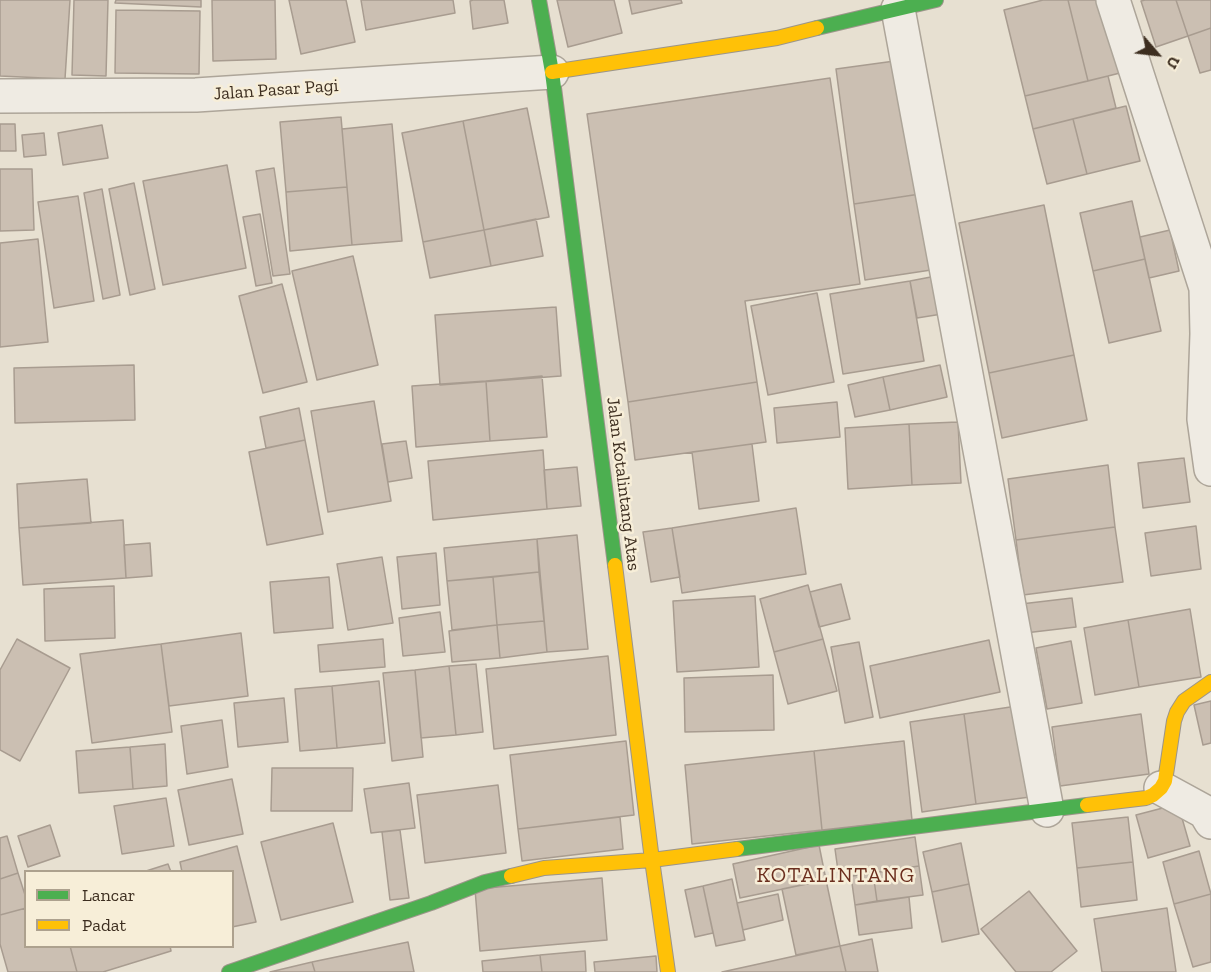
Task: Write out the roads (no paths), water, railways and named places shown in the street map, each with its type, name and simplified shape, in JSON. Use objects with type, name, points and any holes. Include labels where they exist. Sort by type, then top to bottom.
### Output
[{"type":"street","name":"Jalan Kotalintang Atas","points":[[539,0],[552,72],[668,972]]},
{"type":"street","points":[[552,72],[777,38],[936,0]]},
{"type":"street","points":[[1113,0],[1206,288],[1208,334],[1204,418],[1211,469]]},
{"type":"street","points":[[898,9],[1047,810]]},
{"type":"street","name":"Jalan Pasar Pagi","points":[[0,96],[196,95],[552,72]]},
{"type":"street","points":[[229,972],[431,903],[485,882],[544,868],[652,860],[1146,798],[1153,795],[1166,781],[1177,712],[1184,701],[1211,682]]},
{"type":"street","points":[[1161,788],[1205,812],[1211,822]]},
{"type":"district","name":"KOTALINTANG","points":[[836,876]]}]
